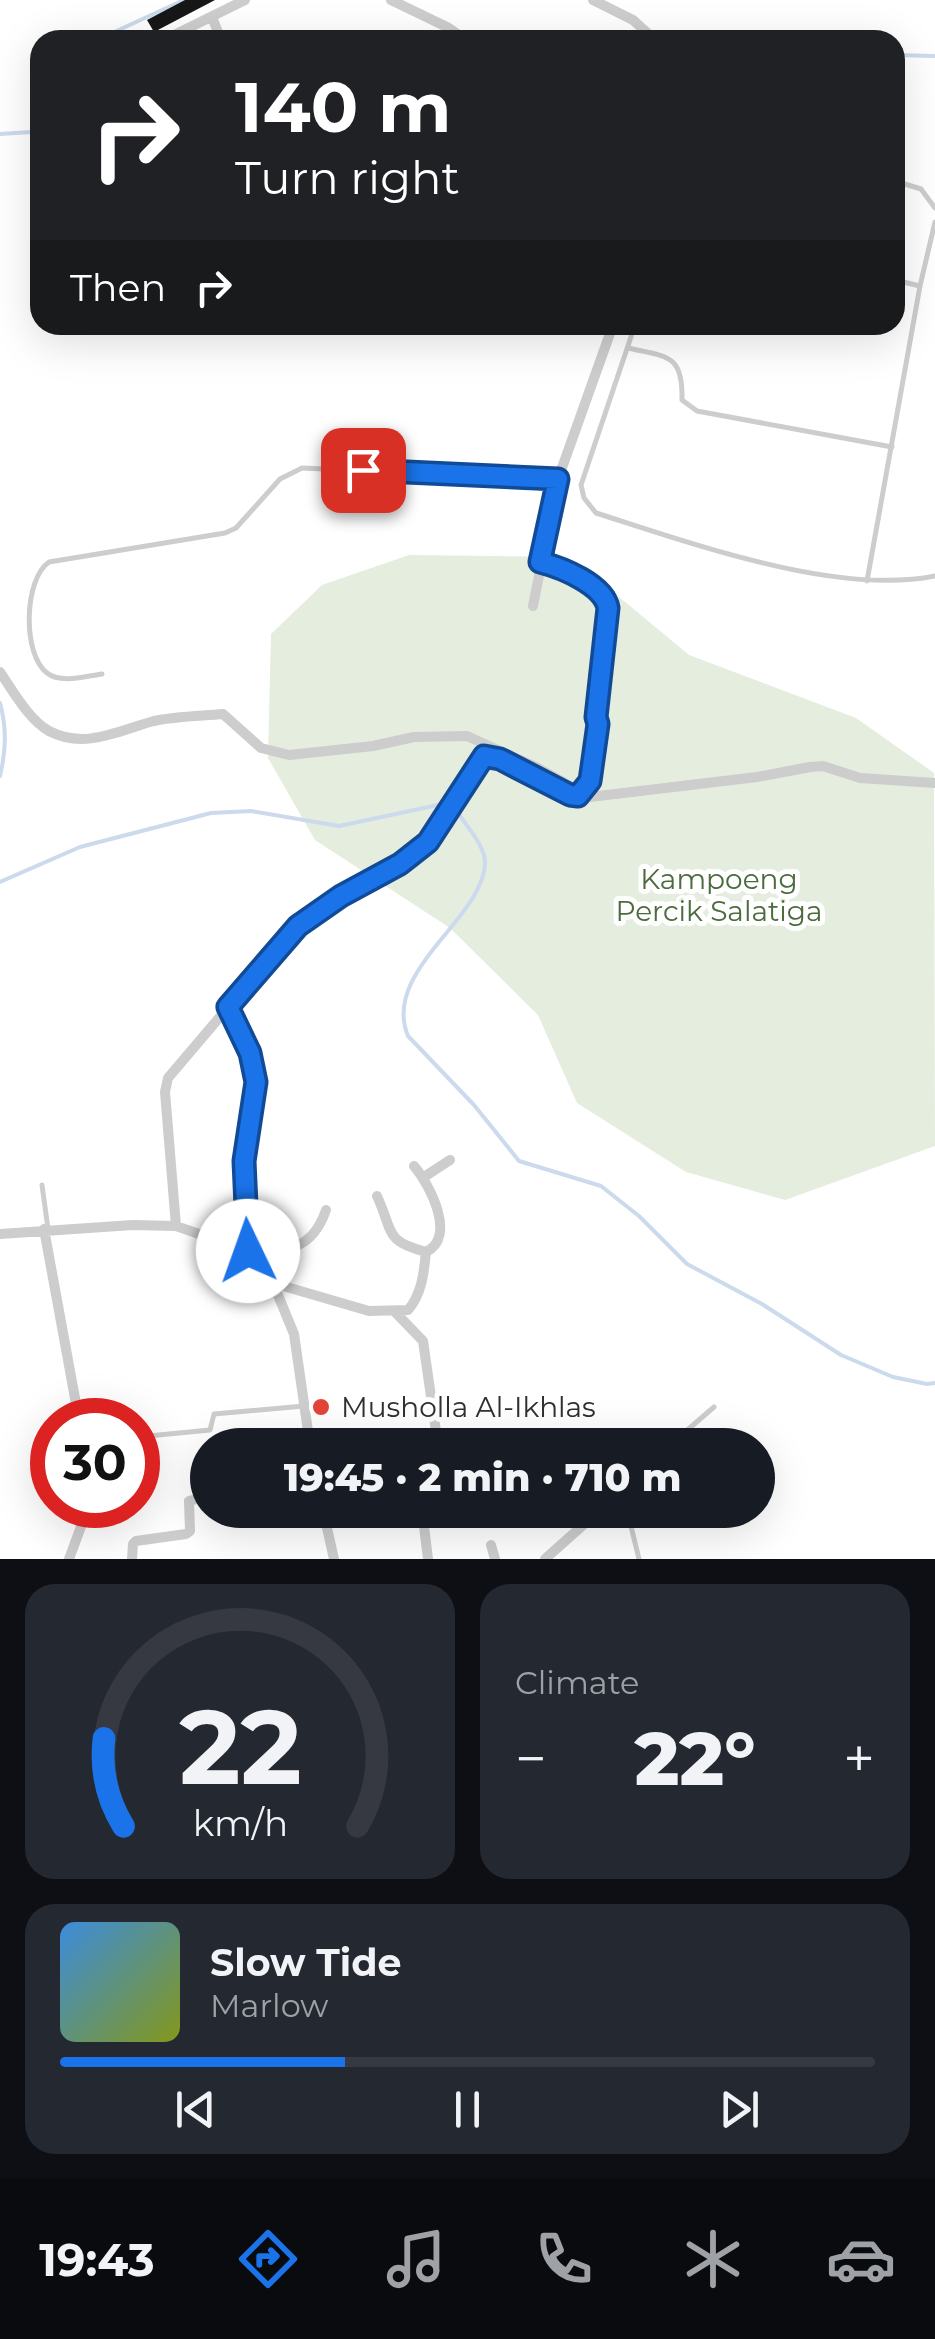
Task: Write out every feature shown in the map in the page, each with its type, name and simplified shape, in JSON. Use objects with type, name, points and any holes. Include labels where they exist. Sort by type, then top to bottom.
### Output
[{"type":"street","points":[[185,30],[246,0]]},
{"type":"street","points":[[391,0],[452,30]]},
{"type":"street","points":[[594,0],[644,30]]},
{"type":"street","points":[[212,17],[218,30]]},
{"type":"street","points":[[532,606],[558,479],[609,335]]},
{"type":"street","points":[[540,562],[556,566],[599,591],[606,597],[608,608],[596,741],[590,781],[581,794]]},
{"type":"street","points":[[0,672],[40,725],[62,735],[109,738],[154,722],[224,714],[261,748],[290,755],[414,738],[467,736],[590,797],[823,766],[860,778],[935,784]]},
{"type":"street","points":[[176,1226],[165,1092],[168,1078],[298,926],[341,896],[400,864],[428,842],[484,756],[500,759],[570,795],[581,794]]},
{"type":"street","points":[[228,1007],[250,1053],[256,1082],[244,1161],[248,1251],[273,1283],[294,1334],[308,1428]]},
{"type":"street","points":[[424,1177],[450,1160]]},
{"type":"street","points":[[378,1196],[394,1239],[426,1252],[436,1246],[442,1231],[424,1177],[414,1166]]},
{"type":"street","points":[[0,1234],[176,1226],[248,1251],[282,1250],[299,1246],[318,1230],[326,1210]]},
{"type":"street","points":[[46,1229],[75,1398]]},
{"type":"street","points":[[273,1283],[369,1310],[408,1310],[424,1275],[426,1252]]},
{"type":"street","points":[[395,1312],[423,1342],[436,1428]]},
{"type":"street","points":[[132,1559],[136,1541],[186,1534],[190,1530],[190,1500]]},
{"type":"street","points":[[69,1559],[80,1528]]},
{"type":"street","points":[[328,1528],[334,1559]]},
{"type":"street","points":[[424,1528],[428,1559]]},
{"type":"street","points":[[545,1559],[580,1528]]},
{"type":"street","points":[[491,1545],[495,1559]]},
{"type":"lane","points":[[905,184],[921,189],[935,208]]},
{"type":"lane","points":[[867,581],[935,222]]},
{"type":"lane","points":[[905,282],[920,286]]},
{"type":"lane","points":[[632,335],[581,485],[584,498],[596,512],[707,548],[852,580],[909,582],[935,576]]},
{"type":"lane","points":[[628,348],[668,357],[677,364],[682,376],[682,400],[697,411],[892,446]]},
{"type":"lane","points":[[102,674],[57,678],[38,662],[30,630],[31,594],[34,578],[48,562],[225,534],[236,528],[280,480],[302,468],[558,479]]},
{"type":"lane","points":[[42,1185],[46,1229]]},
{"type":"lane","points":[[160,1435],[210,1430],[214,1414],[305,1406]]},
{"type":"lane","points":[[689,1428],[714,1406]]},
{"type":"lane","points":[[632,1528],[639,1559]]},
{"type":"green space","name":"Kampoeng Percik Salatiga","points":[[409,555],[559,557],[624,601],[689,655],[856,718],[934,773],[935,1146],[785,1200],[686,1172],[577,1103],[538,1015],[450,928],[315,840],[268,758],[271,634],[322,585]]},
{"type":"building","points":[[185,0],[215,0],[158,30],[153,30],[147,20]]},
{"type":"waterway","points":[[119,30],[184,0]]},
{"type":"waterway","points":[[905,55],[935,56]]},
{"type":"waterway","points":[[0,134],[30,132]]},
{"type":"waterway","points":[[0,703],[5,740],[0,776]]},
{"type":"waterway","points":[[0,882],[80,847],[211,813],[251,811],[339,826],[438,805],[455,808],[478,841],[485,863],[469,904],[420,967],[408,989],[404,1012],[408,1036],[474,1105],[519,1161],[601,1186],[639,1216],[687,1264],[762,1304],[841,1355],[893,1377],[935,1383]]},
{"type":"place","name":"Musholla Al-Ikhlas","points":[[321,1407]]},
{"type":"route","points":[[248,1251],[244,1161],[256,1102],[256,1082],[250,1053],[228,1007],[298,926],[341,896],[400,864],[428,842],[484,756],[500,759],[578,796],[590,781],[596,741],[608,608],[606,597],[599,591],[556,566],[540,562],[558,479],[363,470]]}]
